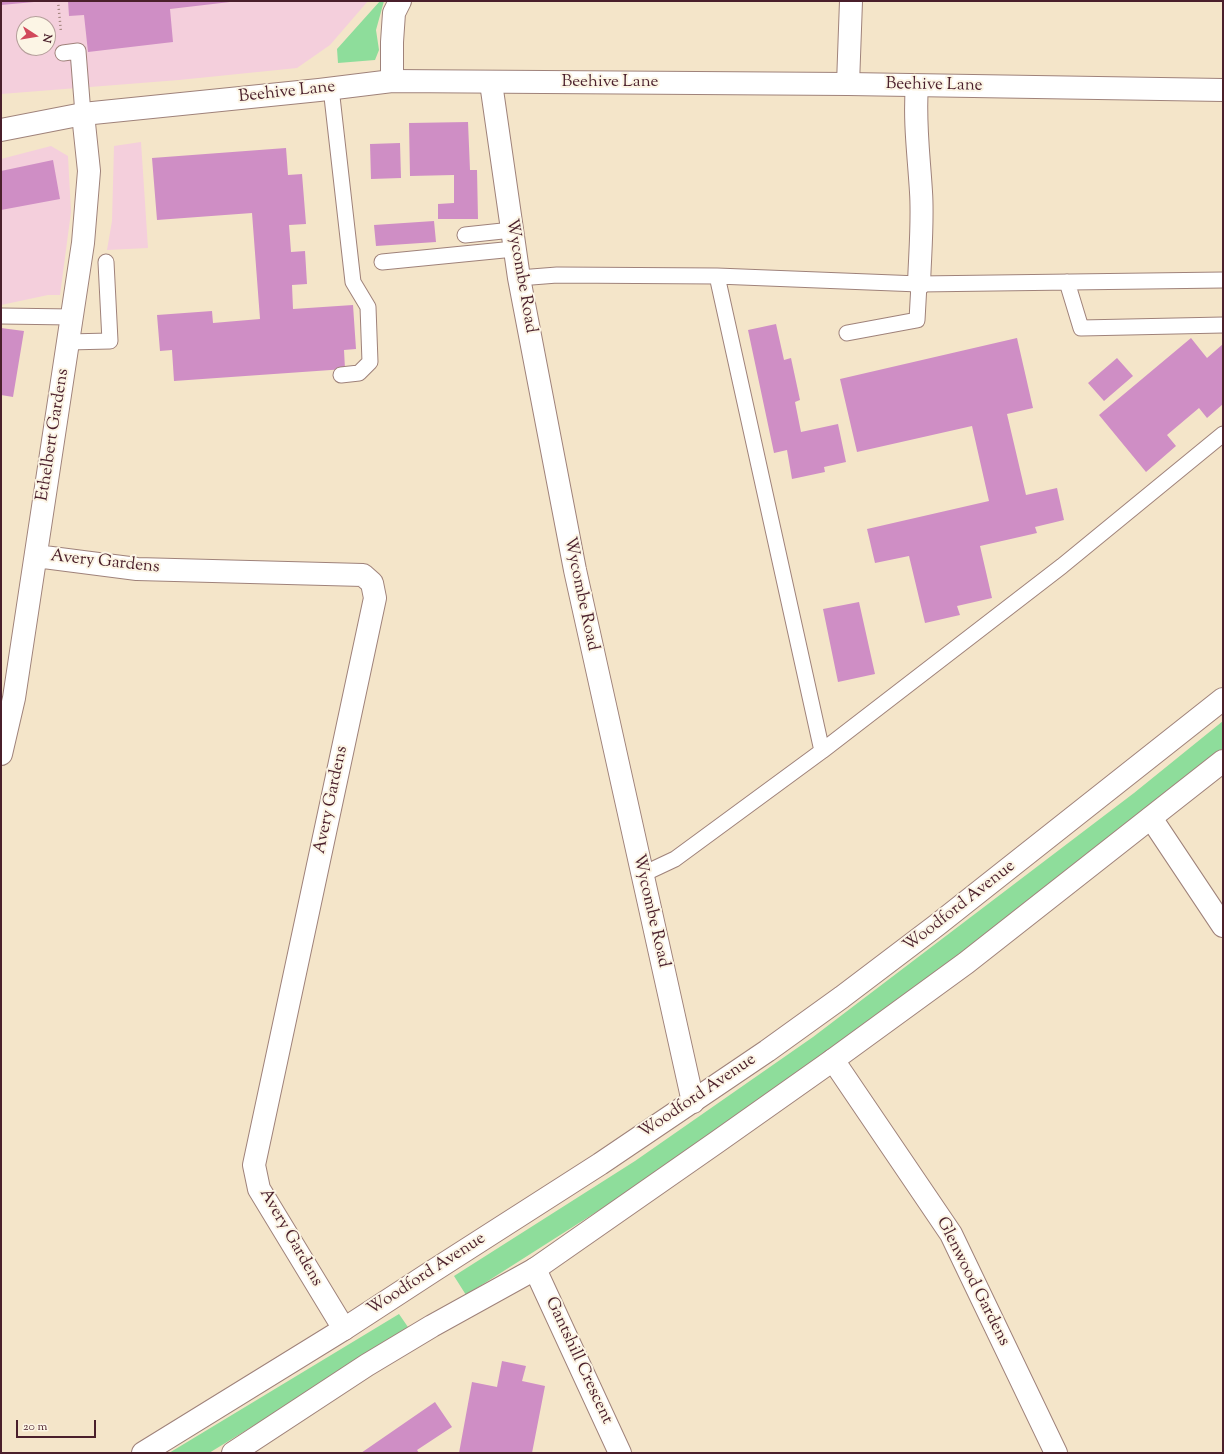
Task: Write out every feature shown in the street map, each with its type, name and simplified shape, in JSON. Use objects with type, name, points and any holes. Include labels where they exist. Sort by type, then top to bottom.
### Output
[{"type":"main road","points":[[392,81],[394,13],[400,1]]},
{"type":"main road","points":[[848,84],[851,1]]},
{"type":"main road","name":"Beehive Lane","points":[[1,130],[84,114],[392,81],[848,84],[1223,90]]},
{"type":"main road","name":"Wycombe Road","points":[[491,82],[519,278],[575,570],[693,1102]]},
{"type":"main road","points":[[917,86],[916,101],[918,148],[922,194],[919,284]]},
{"type":"main road","name":"Ethelbert Gardens","points":[[1,754],[14,698],[83,244],[89,171],[84,114]]},
{"type":"main road","name":"Avery Gardens","points":[[36,556],[137,569],[363,575],[372,583],[375,598],[254,1165],[259,1189],[344,1329]]},
{"type":"main road","name":"Woodford Avenue","points":[[143,1453],[344,1329],[433,1270],[600,1164],[693,1102],[817,1015],[886,963],[1223,699]]},
{"type":"main road","points":[[233,1453],[367,1365],[432,1326],[535,1269],[833,1060],[966,963],[1223,761]]},
{"type":"main road","points":[[1151,818],[1223,926]]},
{"type":"main road","name":"Glenwood Gardens","points":[[833,1060],[951,1234],[1056,1453]]},
{"type":"main road","name":"Gantshill Crescent","points":[[535,1269],[620,1453]]},
{"type":"lane","points":[[63,53],[78,51],[84,114]]},
{"type":"lane","points":[[331,88],[353,282],[368,307],[370,362],[359,373],[341,375]]},
{"type":"lane","points":[[465,235],[513,240]]},
{"type":"lane","points":[[382,262],[513,240]]},
{"type":"lane","points":[[68,342],[110,341],[106,262]]},
{"type":"lane","points":[[519,278],[557,275],[717,276],[919,284],[1223,280]]},
{"type":"lane","points":[[717,276],[822,750]]},
{"type":"lane","points":[[1067,282],[1081,328],[1223,325]]},
{"type":"lane","points":[[847,332],[917,320],[919,284]]},
{"type":"lane","points":[[1,316],[72,317]]},
{"type":"lane","points":[[642,875],[674,859],[822,750],[1062,566],[1223,434]]},
{"type":"lane","points":[[243,1453],[259,1437]]},
{"type":"path","points":[[58,1],[63,53]]},
{"type":"shaded area","points":[[1,1],[368,1],[330,45],[297,68],[179,80],[1,94]]},
{"type":"shaded area","points":[[141,142],[148,248],[107,250],[112,221],[114,146]]},
{"type":"shaded area","points":[[51,146],[68,156],[71,212],[60,295],[48,295],[1,305],[1,159]]},
{"type":"green space","points":[[380,1],[384,1],[376,30],[379,50],[375,60],[338,63],[337,49]]},
{"type":"green space","points":[[1223,721],[1223,748],[922,984],[692,1151],[466,1295],[454,1276],[635,1161],[813,1037],[1134,793]]},
{"type":"green space","points":[[399,1314],[410,1330],[209,1453],[169,1453]]},
{"type":"building","points":[[1,1],[34,1],[34,2],[1,5]]},
{"type":"building","points":[[68,1],[230,2],[170,9],[173,42],[88,52],[84,15],[69,16]]},
{"type":"building","points":[[468,122],[470,170],[477,170],[478,219],[438,219],[438,204],[454,203],[454,175],[410,176],[409,123]]},
{"type":"building","points":[[400,143],[401,178],[371,179],[370,144]]},
{"type":"building","points":[[286,148],[288,175],[302,174],[306,224],[289,225],[291,252],[305,251],[307,284],[292,285],[293,309],[353,305],[356,349],[344,350],[345,369],[174,381],[172,350],[160,351],[157,315],[212,311],[213,323],[260,319],[252,213],[157,220],[152,158]]},
{"type":"building","points":[[53,160],[60,199],[1,210],[1,171]]},
{"type":"building","points":[[434,221],[436,242],[376,246],[374,225]]},
{"type":"building","points":[[776,324],[784,360],[791,358],[800,400],[795,402],[801,432],[838,424],[846,462],[824,467],[825,472],[792,479],[787,450],[774,453],[748,330]]},
{"type":"building","points":[[1,328],[24,331],[13,397],[1,395]]},
{"type":"building","points":[[1017,338],[1033,408],[1007,414],[1026,495],[1057,488],[1064,520],[1035,527],[1037,533],[980,546],[992,598],[957,606],[960,615],[925,623],[909,556],[875,563],[867,529],[989,501],[972,426],[857,452],[840,379]]},
{"type":"building","points":[[1191,338],[1207,358],[1223,344],[1223,404],[1207,418],[1199,408],[1167,435],[1176,446],[1146,472],[1099,415]]},
{"type":"building","points":[[1117,358],[1133,376],[1104,401],[1088,383]]},
{"type":"building","points":[[859,602],[875,674],[838,682],[823,609]]},
{"type":"building","points":[[502,1361],[526,1366],[522,1381],[545,1386],[532,1453],[459,1453],[472,1382],[497,1387]]},
{"type":"building","points":[[435,1402],[452,1427],[417,1450],[419,1453],[361,1453]]}]
